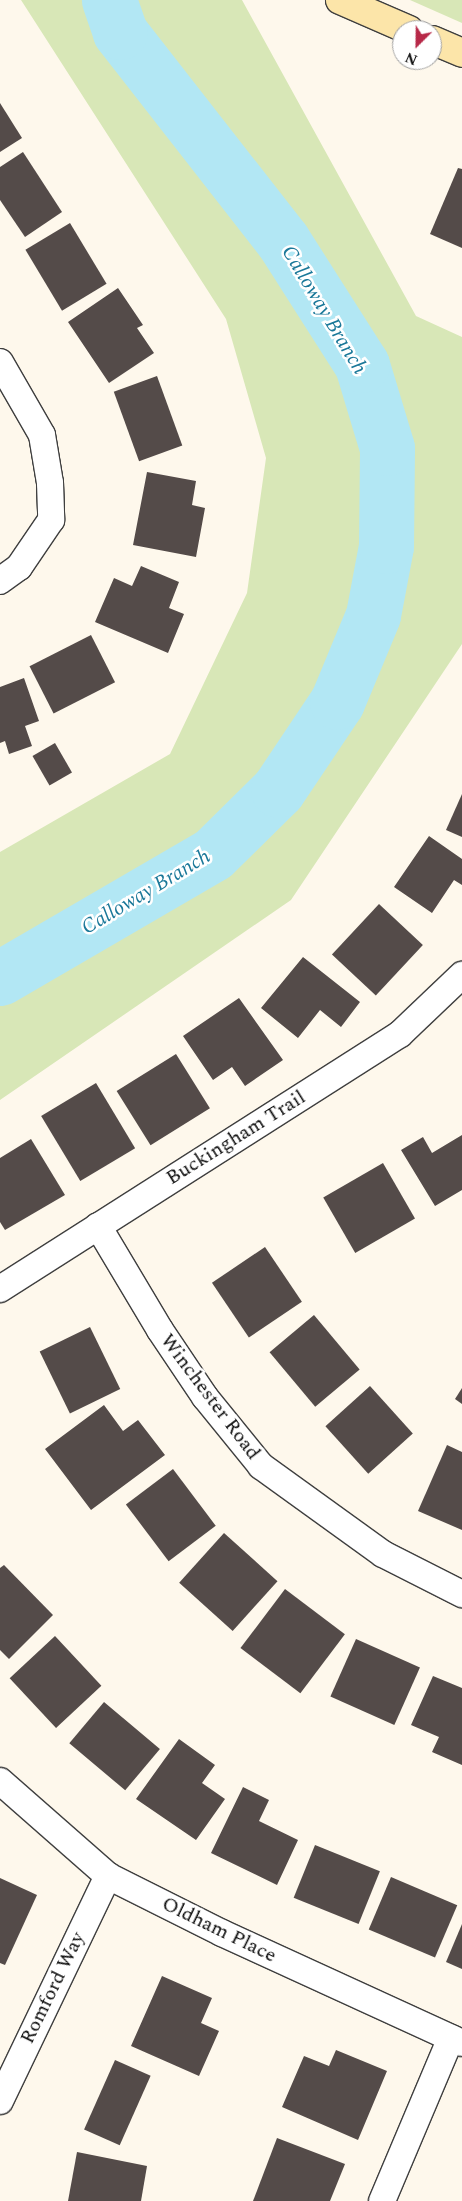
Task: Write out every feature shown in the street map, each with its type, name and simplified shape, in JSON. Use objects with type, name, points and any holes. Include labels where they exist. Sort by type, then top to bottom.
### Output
[{"type":"main road","points":[[340,0],[392,23]]},
{"type":"main road","points":[[442,45],[462,54]]},
{"type":"street","points":[[0,362],[42,435],[50,483],[51,520],[18,566],[0,581]]},
{"type":"street","name":"Buckingham Trail","points":[[0,1288],[400,1034],[462,975]]},
{"type":"street","name":"Winchester Road","points":[[98,1226],[160,1330],[205,1397],[261,1466],[383,1554],[462,1594]]},
{"type":"street","name":"Oldham Place","points":[[0,1781],[108,1876],[222,1933],[456,2041]]},
{"type":"street","name":"Romford Way","points":[[0,2101],[108,1876]]},
{"type":"street","points":[[382,2201],[456,2041]]},
{"type":"green space","points":[[21,0],[242,0],[416,316],[462,337],[462,644],[291,900],[0,1100],[0,852],[170,754],[247,593],[266,458],[226,319]]},
{"type":"green space","points":[[410,0],[462,0],[462,23]]},
{"type":"building","points":[[0,103],[22,138],[0,152]]},
{"type":"building","points":[[23,152],[62,212],[25,237],[0,200],[0,167]]},
{"type":"building","points":[[458,168],[462,169],[462,248],[430,234]]},
{"type":"building","points":[[70,223],[107,284],[62,311],[25,250]]},
{"type":"building","points":[[118,288],[143,325],[137,328],[154,353],[109,383],[68,322]]},
{"type":"building","points":[[157,376],[182,446],[139,461],[114,392]]},
{"type":"building","points":[[147,472],[196,481],[192,505],[205,508],[196,557],[133,545]]},
{"type":"building","points":[[141,566],[179,582],[169,608],[184,614],[168,653],[95,622],[114,578],[132,586]]},
{"type":"building","points":[[91,635],[115,682],[54,714],[30,666]]},
{"type":"building","points":[[24,678],[39,721],[25,726],[32,746],[9,754],[5,741],[0,743],[0,687]]},
{"type":"building","points":[[55,743],[72,772],[49,785],[32,756]]},
{"type":"building","points":[[462,794],[462,837],[446,830]]},
{"type":"building","points":[[429,836],[462,859],[462,885],[454,880],[432,913],[394,887]]},
{"type":"building","points":[[379,904],[423,945],[376,995],[332,954]]},
{"type":"building","points":[[303,957],[360,1002],[341,1027],[320,1010],[298,1038],[261,1008]]},
{"type":"building","points":[[239,998],[283,1060],[245,1086],[232,1067],[213,1080],[183,1036]]},
{"type":"building","points":[[176,1054],[210,1108],[151,1145],[117,1091]]},
{"type":"building","points":[[96,1083],[135,1148],[80,1181],[41,1116]]},
{"type":"building","points":[[462,1135],[462,1190],[435,1206],[401,1150],[423,1137],[432,1153]]},
{"type":"building","points":[[31,1139],[65,1195],[5,1230],[0,1222],[0,1158]]},
{"type":"building","points":[[383,1163],[415,1218],[355,1253],[323,1198]]},
{"type":"building","points":[[265,1247],[302,1302],[249,1338],[212,1283]]},
{"type":"building","points":[[314,1315],[360,1369],[315,1407],[270,1352]]},
{"type":"building","points":[[90,1327],[120,1389],[70,1414],[40,1352]]},
{"type":"building","points":[[370,1386],[413,1434],[368,1474],[325,1426]]},
{"type":"building","points":[[462,1388],[462,1404],[455,1399]]},
{"type":"building","points":[[104,1405],[123,1431],[138,1420],[165,1455],[91,1510],[45,1449]]},
{"type":"building","points":[[447,1445],[462,1452],[462,1530],[418,1511]]},
{"type":"building","points":[[173,1469],[216,1526],[169,1561],[126,1505]]},
{"type":"building","points":[[224,1533],[278,1581],[233,1631],[179,1583]]},
{"type":"building","points":[[4,1565],[53,1615],[9,1659],[0,1650],[0,1568]]},
{"type":"building","points":[[285,1589],[345,1634],[300,1693],[240,1648]]},
{"type":"building","points":[[55,1636],[101,1686],[56,1728],[10,1678]]},
{"type":"building","points":[[356,1639],[420,1667],[394,1725],[330,1697]]},
{"type":"building","points":[[433,1676],[462,1688],[462,1765],[432,1752],[439,1737],[411,1725]]},
{"type":"building","points":[[104,1702],[160,1749],[125,1790],[69,1743]]},
{"type":"building","points":[[179,1739],[215,1765],[202,1783],[225,1799],[196,1840],[136,1799]]},
{"type":"building","points":[[243,1787],[269,1800],[259,1821],[298,1840],[277,1885],[211,1853]]},
{"type":"building","points":[[315,1845],[380,1871],[359,1924],[294,1898]]},
{"type":"building","points":[[391,1877],[457,1905],[435,1958],[369,1929]]},
{"type":"building","points":[[0,1878],[37,1895],[5,1965],[0,1963]]},
{"type":"building","points":[[462,1924],[462,1969],[446,1962]]},
{"type":"building","points":[[162,1976],[212,1998],[201,2023],[219,2031],[199,2076],[131,2046]]},
{"type":"building","points":[[336,2050],[387,2071],[358,2140],[282,2107],[304,2056],[329,2066]]},
{"type":"building","points":[[115,2060],[151,2076],[120,2145],[84,2129]]},
{"type":"building","points":[[277,2138],[345,2164],[330,2201],[253,2201]]},
{"type":"building","points":[[77,2152],[147,2166],[141,2201],[68,2201]]},
{"type":"waterway","name":"Calloway Branch","points":[[0,978],[213,854],[278,790],[337,702],[373,615],[386,546],[387,448],[362,365],[283,241],[120,32],[109,0]]}]
